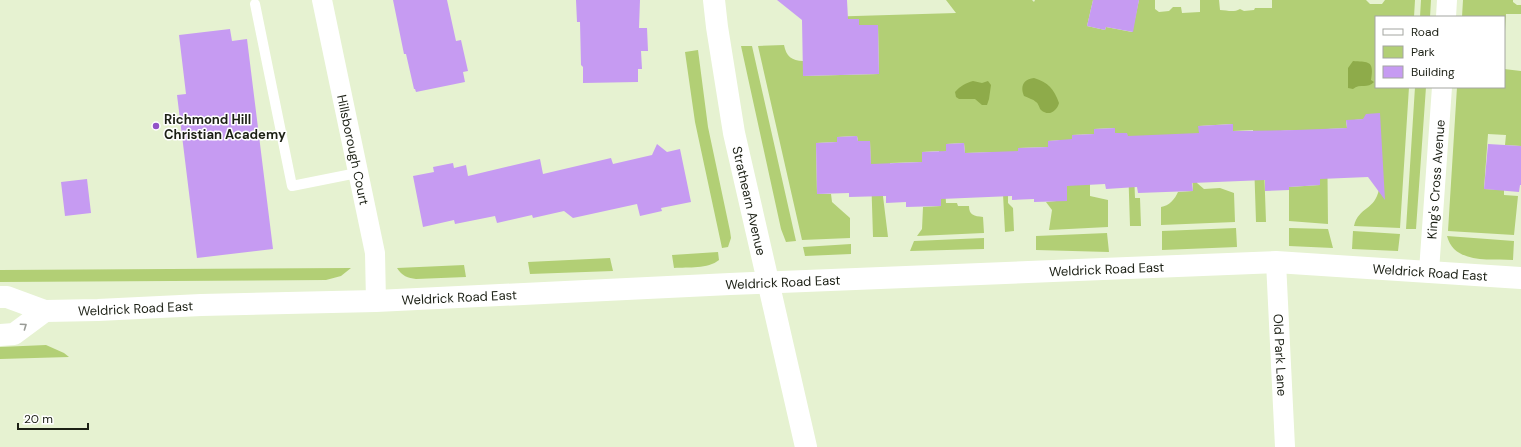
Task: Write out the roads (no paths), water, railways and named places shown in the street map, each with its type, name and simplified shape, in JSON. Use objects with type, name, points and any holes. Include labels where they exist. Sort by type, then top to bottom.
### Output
[{"type":"street","name":"Hillsborough Court","points":[[322,0],[357,173],[375,253],[376,301]]},
{"type":"street","name":"Strathearn Avenue","points":[[714,0],[734,133],[806,447]]},
{"type":"street","points":[[1446,16],[1447,0]]},
{"type":"street","name":"King's Cross Avenue","points":[[1429,271],[1442,88]]},
{"type":"street","name":"Weldrick Road East","points":[[0,298],[7,297],[45,311],[98,310],[201,305],[376,301],[1276,262],[1521,278]]},
{"type":"street","name":"Old Park Lane","points":[[1276,262],[1286,447]]},
{"type":"street","points":[[0,335],[14,334],[45,311]]},
{"type":"lane","points":[[255,4],[292,186],[357,173]]},
{"type":"place","name":"Richmond Hill Christian Academy","points":[[156,126]]}]
